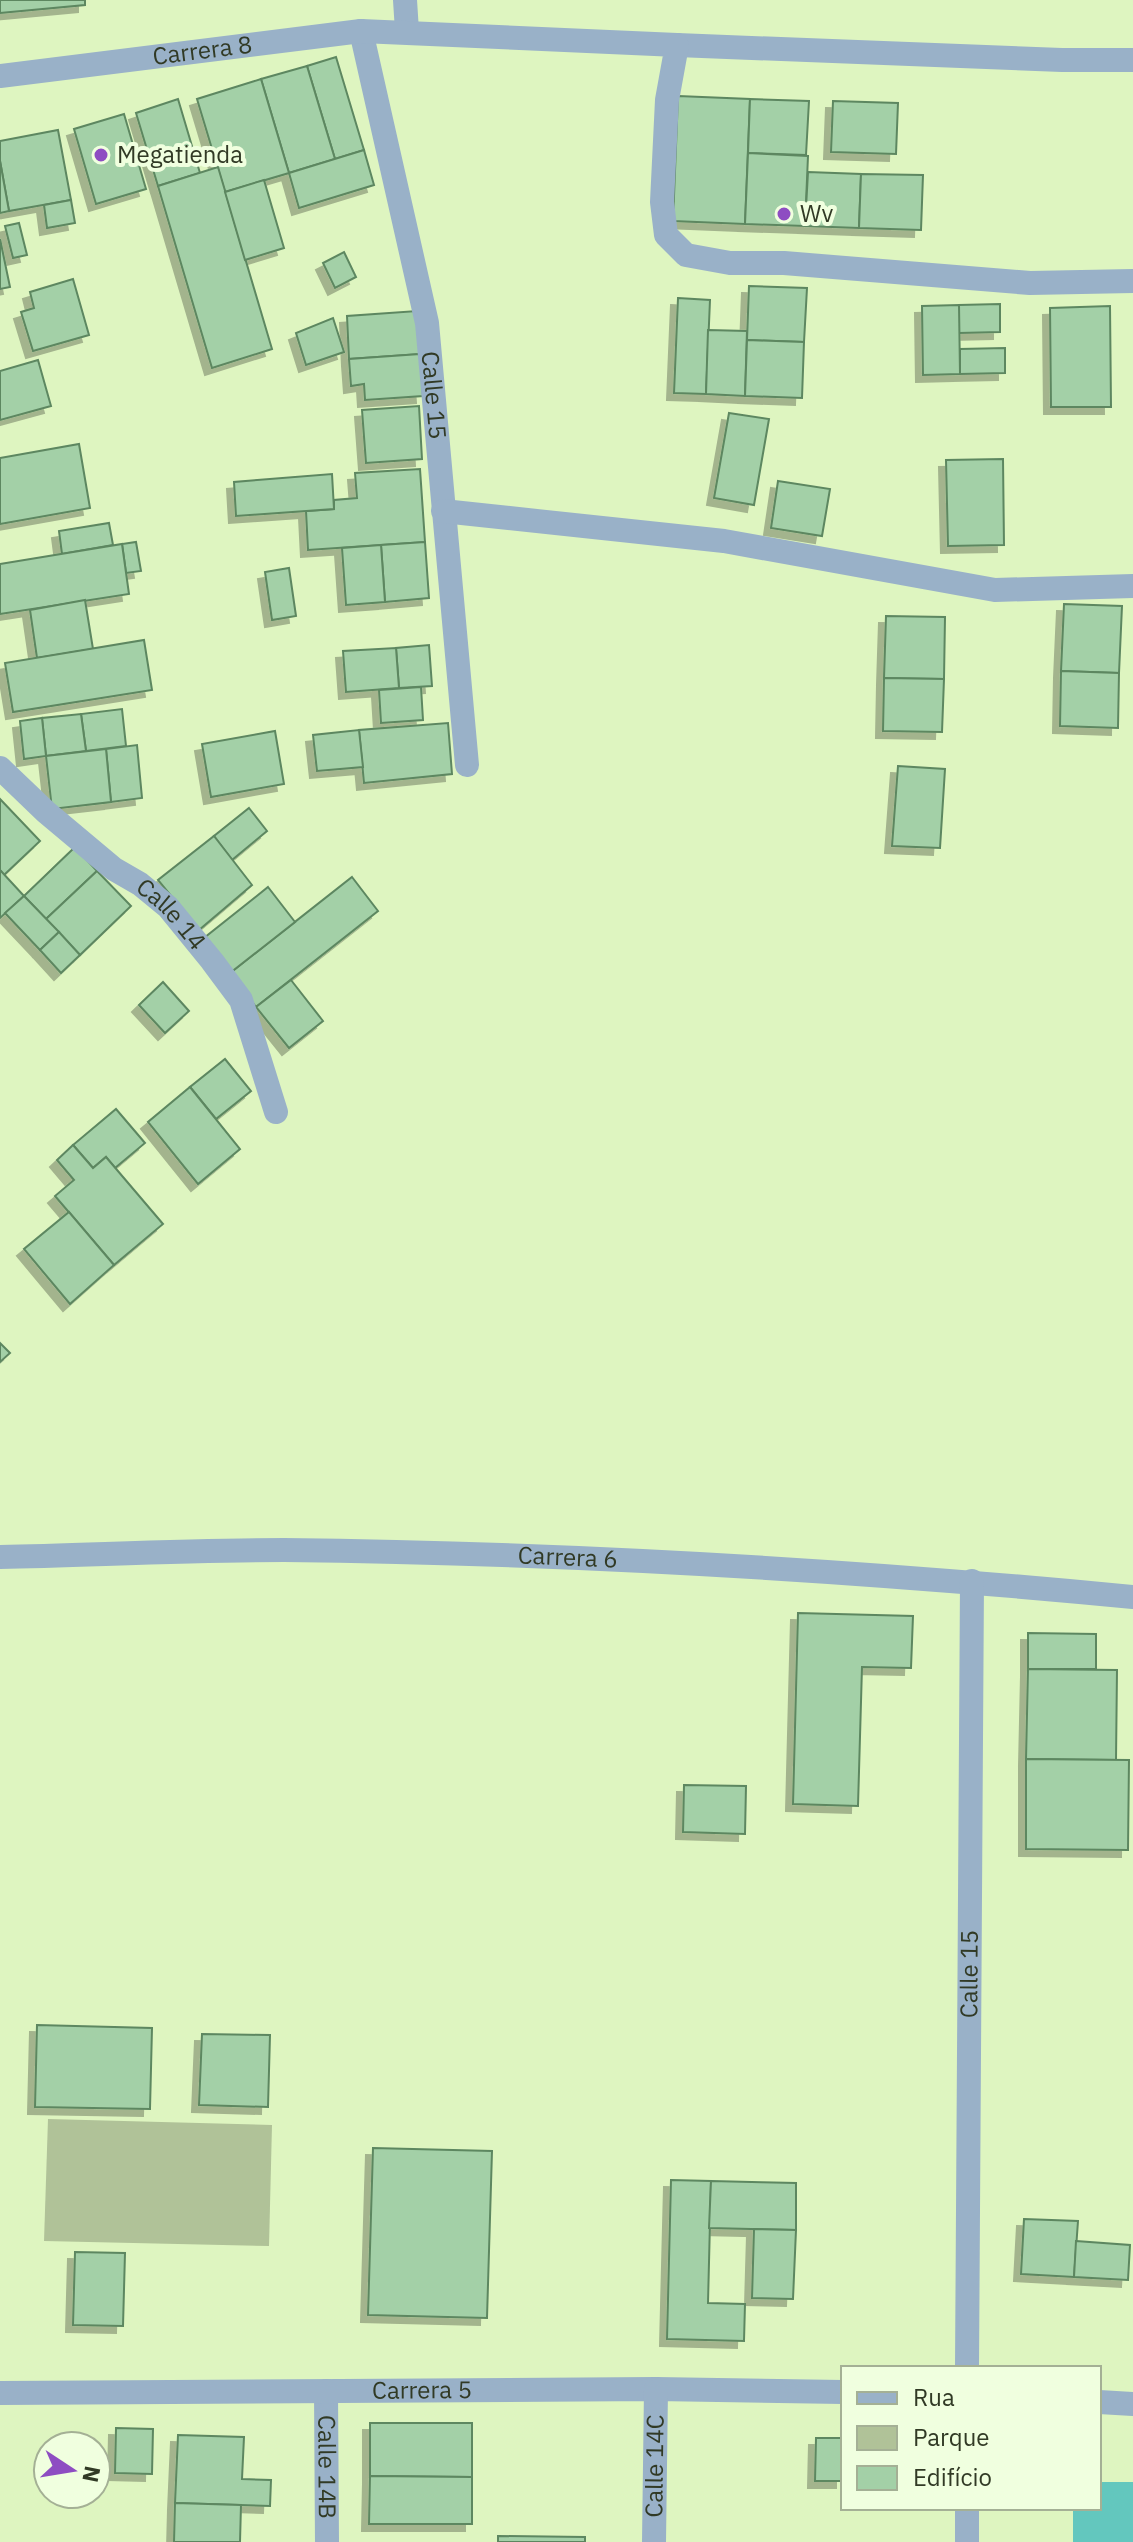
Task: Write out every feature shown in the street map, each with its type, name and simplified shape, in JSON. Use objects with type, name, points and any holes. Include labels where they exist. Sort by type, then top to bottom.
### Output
[{"type":"street","points":[[405,0],[407,31]]},
{"type":"street","name":"Carrera 8","points":[[0,76],[361,31],[1062,60],[1133,60]]},
{"type":"street","name":"Calle 15","points":[[361,31],[427,323],[467,765]]},
{"type":"street","points":[[677,45],[667,100],[662,202],[666,235],[686,255],[730,263],[784,263],[1030,283],[1133,281]]},
{"type":"street","points":[[443,511],[724,541],[995,590],[1133,586]]},
{"type":"street","name":"Calle 14","points":[[0,768],[46,812],[114,869],[140,884],[168,907],[212,961],[241,1000],[276,1112]]},
{"type":"street","name":"Carrera 6","points":[[0,1557],[279,1550],[518,1555],[972,1581],[1133,1597]]},
{"type":"street","name":"Calle 15","points":[[967,2366],[972,1581]]},
{"type":"street","name":"Carrera 5","points":[[0,2393],[656,2389],[841,2392]]},
{"type":"street","name":"Calle 14C","points":[[654,2542],[656,2389]]},
{"type":"street","name":"Calle 14B","points":[[326,2391],[327,2542]]},
{"type":"street","points":[[1101,2402],[1133,2404]]},
{"type":"street","points":[[967,2510],[967,2542]]},
{"type":"green space","points":[[48,2119],[272,2125],[269,2246],[44,2241]]},
{"type":"water","points":[[1101,2482],[1133,2482],[1133,2542],[1073,2542],[1073,2510],[1101,2510]]},
{"type":"building","points":[[0,0],[85,0],[85,5],[0,13]]},
{"type":"building","points":[[336,57],[364,150],[335,159],[307,66]]},
{"type":"building","points":[[307,66],[335,159],[289,173],[261,79]]},
{"type":"building","points":[[261,79],[289,173],[225,192],[197,99]]},
{"type":"building","points":[[678,96],[750,99],[745,224],[673,221]]},
{"type":"building","points":[[178,99],[200,173],[158,186],[136,113]]},
{"type":"building","points":[[750,99],[809,101],[806,155],[748,153]]},
{"type":"building","points":[[833,101],[898,103],[896,154],[831,152]]},
{"type":"building","points":[[124,114],[146,189],[96,204],[74,129]]},
{"type":"building","points":[[58,130],[71,200],[9,211],[0,161],[0,141]]},
{"type":"building","points":[[364,150],[374,185],[299,208],[289,173]]},
{"type":"building","points":[[748,153],[808,156],[805,226],[745,224]]},
{"type":"building","points":[[0,161],[9,211],[0,213]]},
{"type":"building","points":[[218,167],[272,349],[212,368],[158,186]]},
{"type":"building","points":[[808,172],[861,174],[859,228],[805,226]]},
{"type":"building","points":[[861,174],[923,175],[921,230],[859,228]]},
{"type":"building","points":[[264,180],[284,248],[245,260],[225,192]]},
{"type":"building","points":[[71,200],[75,223],[47,228],[44,205]]},
{"type":"building","points":[[19,223],[27,255],[13,258],[5,226]]},
{"type":"building","points":[[0,239],[10,287],[0,289]]},
{"type":"building","points":[[344,252],[356,277],[335,288],[323,263]]},
{"type":"building","points":[[73,279],[89,335],[33,351],[21,312],[34,308],[30,292]]},
{"type":"building","points":[[749,286],[807,288],[804,342],[747,340]]},
{"type":"building","points":[[678,298],[710,300],[706,394],[674,393]]},
{"type":"building","points":[[1000,304],[1000,332],[959,333],[959,305]]},
{"type":"building","points":[[959,305],[960,374],[923,375],[922,306]]},
{"type":"building","points":[[1110,306],[1111,407],[1051,407],[1050,308]]},
{"type":"building","points":[[417,311],[420,354],[349,359],[347,316]]},
{"type":"building","points":[[333,318],[344,352],[306,365],[296,333]]},
{"type":"building","points":[[708,330],[747,331],[745,396],[706,394]]},
{"type":"building","points":[[747,340],[804,342],[802,398],[745,396]]},
{"type":"building","points":[[1005,348],[1005,373],[960,374],[960,349]]},
{"type":"building","points":[[420,354],[423,396],[365,400],[364,384],[351,386],[349,359]]},
{"type":"building","points":[[38,360],[51,406],[0,420],[0,371]]},
{"type":"building","points":[[419,406],[422,459],[366,463],[362,410]]},
{"type":"building","points":[[729,413],[769,419],[754,505],[714,498]]},
{"type":"building","points":[[79,444],[90,508],[0,524],[0,458]]},
{"type":"building","points":[[1003,459],[1004,545],[948,546],[946,460]]},
{"type":"building","points":[[420,469],[425,542],[308,550],[306,511],[334,509],[334,500],[357,498],[355,473]]},
{"type":"building","points":[[332,474],[334,509],[236,516],[234,482]]},
{"type":"building","points":[[778,481],[830,489],[822,536],[771,528]]},
{"type":"building","points":[[109,523],[113,545],[62,554],[59,531]]},
{"type":"building","points":[[136,542],[141,571],[126,573],[122,544]]},
{"type":"building","points":[[425,542],[429,598],[385,602],[381,545]]},
{"type":"building","points":[[122,544],[129,594],[0,614],[0,564]]},
{"type":"building","points":[[381,545],[385,602],[346,605],[342,548]]},
{"type":"building","points":[[289,568],[296,616],[272,620],[265,572]]},
{"type":"building","points":[[85,600],[93,649],[37,658],[30,610]]},
{"type":"building","points":[[1064,604],[1122,606],[1119,673],[1061,671]]},
{"type":"building","points":[[886,616],[945,617],[944,679],[884,678]]},
{"type":"building","points":[[144,640],[152,690],[13,712],[5,663]]},
{"type":"building","points":[[429,645],[432,686],[399,688],[396,648]]},
{"type":"building","points":[[396,648],[399,688],[346,692],[343,651]]},
{"type":"building","points":[[1061,671],[1119,673],[1118,728],[1060,726]]},
{"type":"building","points":[[884,678],[944,679],[942,732],[883,731]]},
{"type":"building","points":[[421,687],[423,720],[381,723],[379,690]]},
{"type":"building","points":[[122,709],[126,746],[86,751],[81,714]]},
{"type":"building","points":[[81,714],[86,751],[46,756],[42,718]]},
{"type":"building","points":[[42,718],[46,756],[24,759],[20,721]]},
{"type":"building","points":[[448,723],[452,774],[364,783],[359,730]]},
{"type":"building","points":[[359,730],[363,767],[317,771],[313,735]]},
{"type":"building","points":[[275,731],[284,784],[211,797],[202,744]]},
{"type":"building","points":[[137,745],[142,798],[111,802],[106,749]]},
{"type":"building","points":[[106,749],[111,802],[52,809],[46,756]]},
{"type":"building","points":[[898,766],[945,769],[940,848],[892,846]]},
{"type":"building","points":[[0,799],[40,841],[4,875],[0,870]]},
{"type":"building","points":[[249,808],[267,831],[232,860],[214,836]]},
{"type":"building","points":[[214,836],[252,885],[199,930],[158,880]]},
{"type":"building","points":[[75,847],[97,871],[46,919],[24,896]]},
{"type":"building","points":[[0,870],[24,896],[0,918]]},
{"type":"building","points":[[97,871],[131,906],[80,955],[46,919]]},
{"type":"building","points":[[352,877],[378,911],[256,1007],[230,973]]},
{"type":"building","points":[[268,887],[295,922],[230,973],[204,938]]},
{"type":"building","points":[[24,896],[59,932],[40,950],[5,913]]},
{"type":"building","points":[[59,932],[80,955],[61,973],[40,950]]},
{"type":"building","points":[[291,980],[323,1021],[289,1048],[256,1007]]},
{"type":"building","points":[[163,982],[189,1011],[165,1033],[139,1005]]},
{"type":"building","points":[[225,1059],[251,1091],[216,1119],[190,1087]]},
{"type":"building","points":[[190,1087],[240,1149],[198,1184],[148,1122]]},
{"type":"building","points":[[116,1109],[145,1143],[115,1168],[106,1157],[93,1168],[73,1145]]},
{"type":"building","points":[[73,1145],[93,1168],[106,1157],[163,1224],[114,1265],[55,1196],[74,1180],[57,1160]]},
{"type":"building","points":[[69,1212],[114,1265],[70,1304],[24,1249]]},
{"type":"building","points":[[0,1343],[10,1353],[0,1362]]},
{"type":"building","points":[[798,1613],[913,1616],[911,1668],[862,1667],[858,1806],[793,1804]]},
{"type":"building","points":[[1028,1633],[1096,1634],[1096,1669],[1028,1669]]},
{"type":"building","points":[[1028,1669],[1117,1670],[1116,1760],[1026,1759]]},
{"type":"building","points":[[1026,1759],[1129,1760],[1128,1850],[1026,1849]]},
{"type":"building","points":[[684,1785],[746,1786],[745,1834],[683,1832]]},
{"type":"building","points":[[37,2025],[152,2028],[150,2109],[35,2107]]},
{"type":"building","points":[[202,2034],[270,2035],[268,2107],[199,2105]]},
{"type":"building","points":[[373,2148],[492,2151],[487,2318],[368,2315]]},
{"type":"building","points":[[671,2180],[711,2181],[708,2303],[745,2304],[744,2341],[667,2339]]},
{"type":"building","points":[[711,2181],[796,2183],[796,2230],[709,2228]]},
{"type":"building","points":[[1024,2219],[1078,2221],[1074,2277],[1021,2274]]},
{"type":"building","points":[[754,2229],[796,2230],[793,2299],[752,2298]]},
{"type":"building","points":[[1076,2241],[1130,2245],[1128,2280],[1074,2277]]},
{"type":"building","points":[[75,2252],[125,2253],[123,2326],[73,2325]]},
{"type":"building","points":[[370,2423],[472,2423],[472,2477],[370,2476]]},
{"type":"building","points":[[116,2428],[153,2429],[152,2474],[115,2473]]},
{"type":"building","points":[[178,2435],[244,2437],[242,2479],[271,2480],[270,2506],[175,2503]]},
{"type":"building","points":[[816,2438],[841,2438],[841,2481],[815,2481]]},
{"type":"building","points":[[370,2476],[472,2477],[472,2524],[369,2524]]},
{"type":"building","points":[[175,2503],[241,2505],[240,2542],[174,2542]]},
{"type":"building","points":[[498,2536],[585,2537],[585,2542],[498,2542]]},
{"type":"place","name":"Megatienda","points":[[101,155]]},
{"type":"place","name":"Wv","points":[[784,214]]}]
